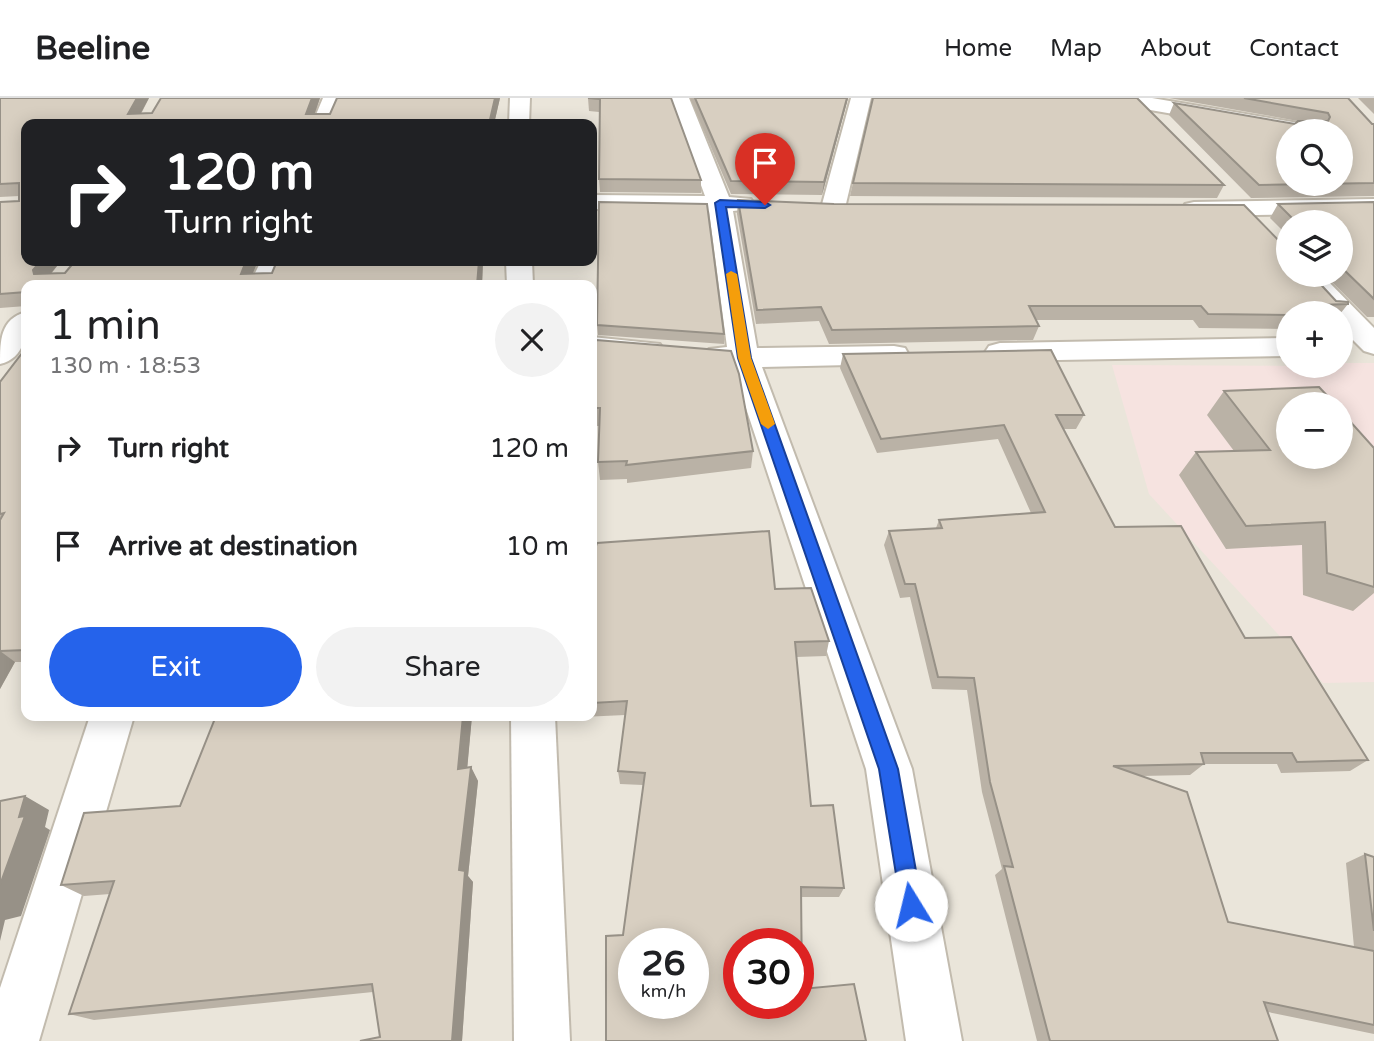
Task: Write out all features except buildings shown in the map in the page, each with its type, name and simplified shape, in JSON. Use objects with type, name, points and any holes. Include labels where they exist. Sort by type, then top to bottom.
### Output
[{"type":"street","points":[[325,119],[333,98]]},
{"type":"street","points":[[519,119],[520,98]]},
{"type":"street","points":[[679,98],[720,203],[744,358],[889,769],[934,1041]]},
{"type":"street","points":[[833,208],[861,98]]},
{"type":"street","points":[[1116,98],[1276,125]]},
{"type":"street","points":[[1140,102],[1169,131]]},
{"type":"street","points":[[1226,190],[1262,228]]},
{"type":"street","points":[[597,202],[771,205]]},
{"type":"street","points":[[808,206],[861,208]]},
{"type":"street","points":[[1176,209],[1374,206]]},
{"type":"street","points":[[1318,287],[1374,345]]},
{"type":"street","points":[[8,346],[21,328]]},
{"type":"street","points":[[597,345],[744,358],[926,354]]},
{"type":"street","points":[[1353,345],[1374,345]]},
{"type":"street","points":[[967,353],[1276,346]]},
{"type":"street","points":[[11,1041],[110,721]]},
{"type":"street","points":[[533,721],[542,1041]]},
{"type":"shaded area","points":[[0,98],[1374,98],[1374,1041],[0,1041]]},
{"type":"shaded area","points":[[1353,363],[1374,363],[1374,682],[1323,683],[1149,494],[1112,365],[1276,366],[1276,378],[1353,378]]},
{"type":"slow traffic","points":[[731,274],[744,358],[768,424]]},
{"type":"route","points":[[765,205],[720,203],[744,358],[889,769],[911,905]]}]
